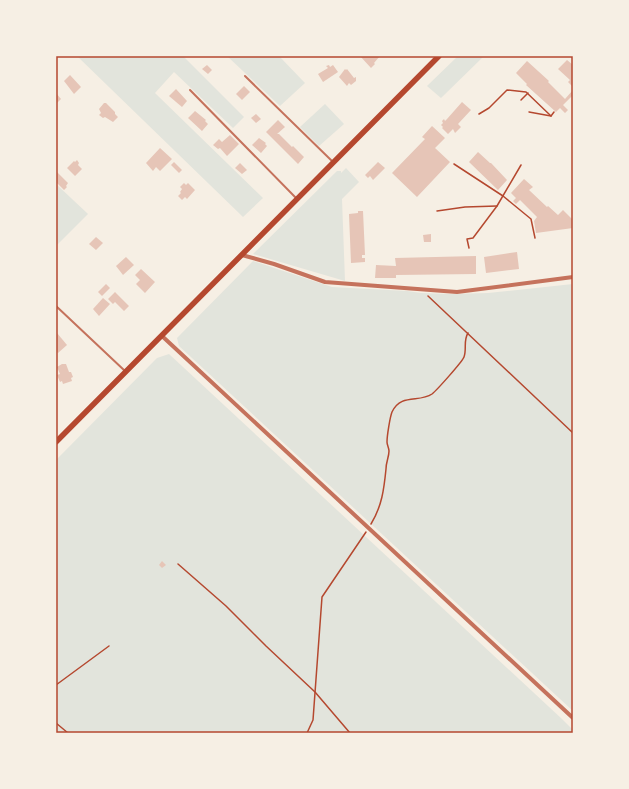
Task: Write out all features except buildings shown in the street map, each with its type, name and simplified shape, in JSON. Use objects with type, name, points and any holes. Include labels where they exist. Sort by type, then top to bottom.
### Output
[{"type":"main road","points":[[56,442],[438,56]]},
{"type":"street","points":[[242,255],[274,264],[325,282],[421,290],[464,291],[573,277]]},
{"type":"street","points":[[162,336],[573,718]]},
{"type":"lane","points":[[245,76],[333,162]]},
{"type":"lane","points":[[190,90],[297,199]]},
{"type":"lane","points":[[56,306],[126,372]]},
{"type":"path","points":[[479,114],[489,108],[507,90],[528,93],[551,116]]},
{"type":"path","points":[[521,100],[528,93]]},
{"type":"path","points":[[529,112],[551,116]]},
{"type":"path","points":[[551,116],[554,112]]},
{"type":"path","points":[[454,164],[503,196],[531,218],[535,238]]},
{"type":"path","points":[[469,248],[467,239],[473,238],[497,206],[521,165]]},
{"type":"path","points":[[437,211],[465,207],[497,206]]},
{"type":"path","points":[[421,290],[573,433]]},
{"type":"path","points":[[307,733],[313,720],[322,597],[376,516],[382,501],[389,450],[387,442],[390,416],[396,405],[414,398],[425,397],[437,389],[465,356],[466,336],[468,333]]},
{"type":"path","points":[[178,564],[226,606],[315,692],[350,733]]},
{"type":"path","points":[[56,685],[76,672],[109,646]]},
{"type":"path","points":[[56,723],[68,733]]},
{"type":"shaded area","points":[[77,56],[183,56],[244,117],[233,128],[174,72],[155,93],[263,198],[243,217]]},
{"type":"shaded area","points":[[227,56],[279,56],[305,83],[280,106]]},
{"type":"shaded area","points":[[458,56],[484,56],[441,98],[427,86]]},
{"type":"shaded area","points":[[325,104],[344,124],[319,146],[300,127]]},
{"type":"shaded area","points":[[346,168],[359,182],[342,199],[345,281],[253,254],[337,171],[341,171],[341,173]]},
{"type":"shaded area","points":[[56,184],[88,214],[56,246]]},
{"type":"shaded area","points":[[253,261],[332,287],[449,294],[488,293],[573,284],[573,711],[179,346],[177,338]]},
{"type":"shaded area","points":[[169,354],[562,719],[573,730],[573,733],[56,733],[56,460],[157,358]]}]
